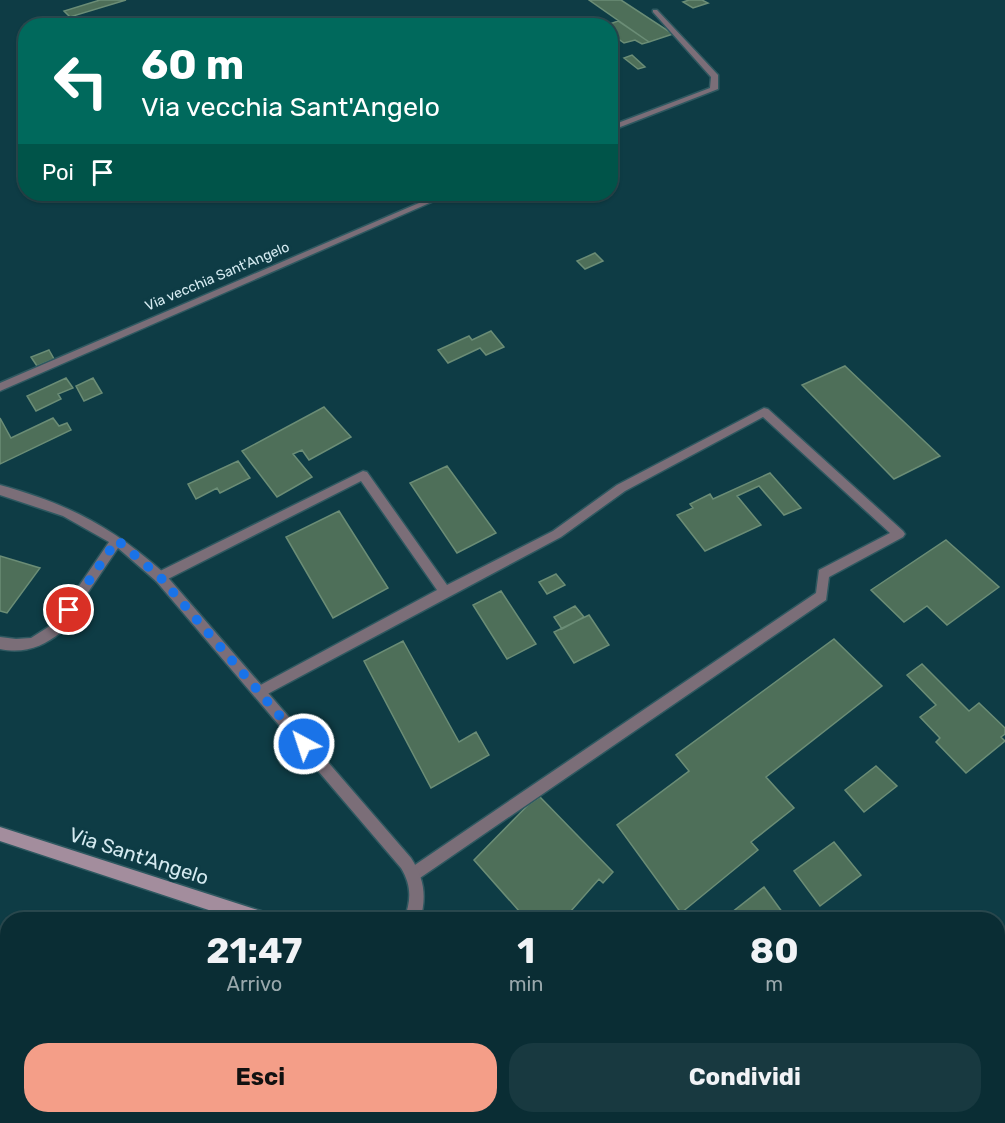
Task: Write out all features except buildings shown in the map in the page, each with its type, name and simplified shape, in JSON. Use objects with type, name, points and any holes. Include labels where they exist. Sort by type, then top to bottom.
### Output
[{"type":"street","points":[[618,126],[714,89],[715,76],[655,11]]},
{"type":"street","name":"Via vecchia Sant'Angelo","points":[[0,387],[430,201]]},
{"type":"street","points":[[260,692],[557,534],[621,488],[764,412],[899,534],[823,574],[822,596],[414,874]]},
{"type":"street","points":[[160,577],[363,475],[445,592]]},
{"type":"street","points":[[0,490],[66,510],[92,523],[117,540],[160,577],[414,874],[418,886],[418,901],[415,912]]},
{"type":"street","points":[[0,643],[11,646],[27,645],[45,639],[57,628],[117,540]]},
{"type":"street","name":"Via Sant'Angelo","points":[[0,834],[239,912]]},
{"type":"route","points":[[69,610],[117,540],[160,577],[304,744]]}]
